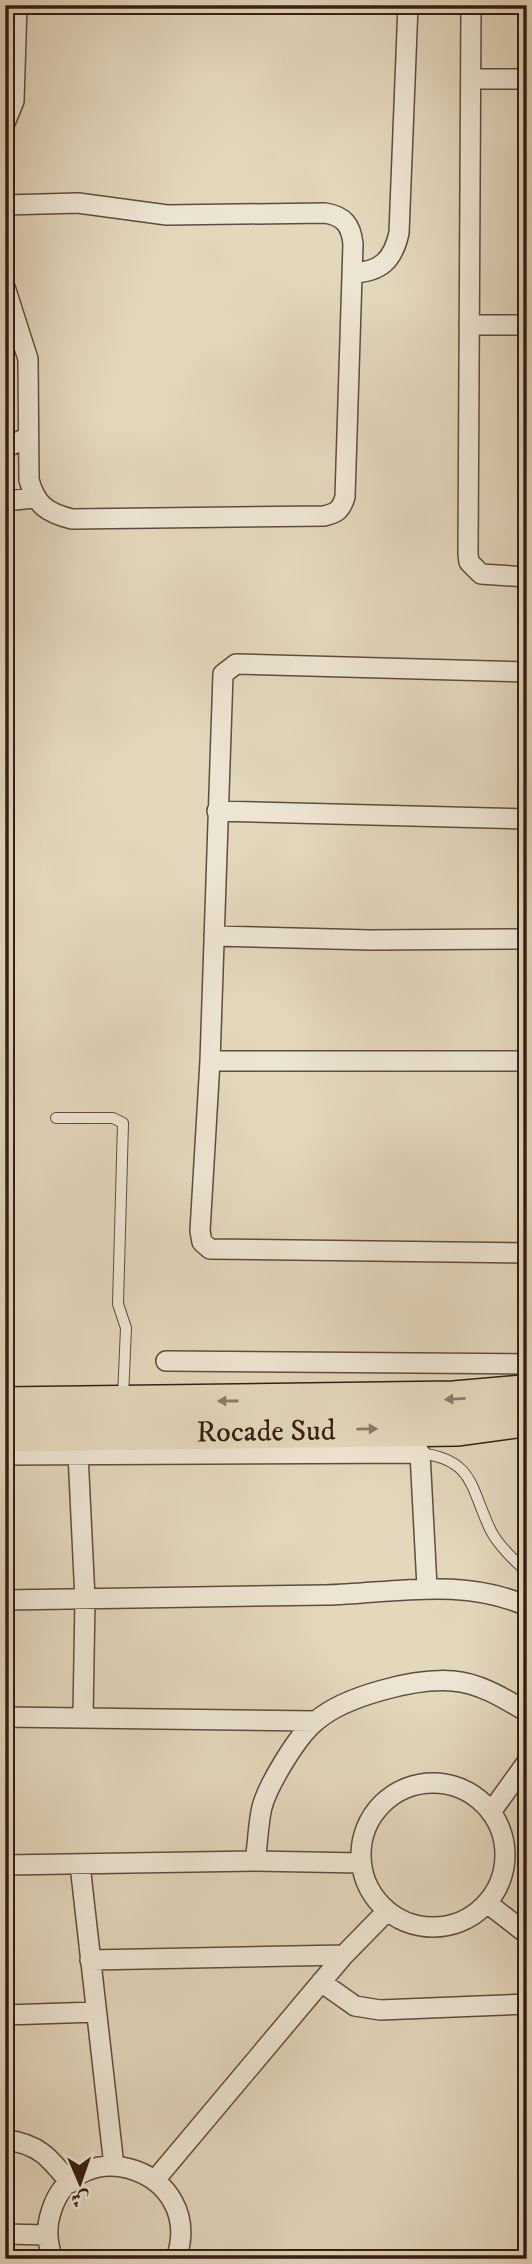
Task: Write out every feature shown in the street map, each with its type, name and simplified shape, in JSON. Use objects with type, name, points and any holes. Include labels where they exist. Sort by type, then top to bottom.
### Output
[{"type":"highway","name":"Rocade Sud","points":[[5,1405],[123,1401],[525,1397]]},
{"type":"highway","name":"Rocade Sud","points":[[5,1434],[458,1428],[525,1397]]},
{"type":"street","points":[[5,123],[14,101],[17,5]]},
{"type":"street","points":[[352,273],[367,273],[387,262],[393,256],[399,233],[408,5]]},
{"type":"street","points":[[471,5],[469,562],[481,574],[527,577]]},
{"type":"street","points":[[471,79],[527,79]]},
{"type":"street","points":[[5,205],[78,203],[167,215],[334,215],[343,219],[352,234],[352,273],[345,497],[336,513],[72,519],[43,509],[34,498],[29,480],[28,359],[5,287]]},
{"type":"street","points":[[470,325],[527,325]]},
{"type":"street","points":[[5,448],[28,437]]},
{"type":"street","points":[[5,501],[34,498]]},
{"type":"street","points":[[527,672],[236,664],[223,674],[210,1061],[200,1231],[202,1242],[210,1249],[527,1253]]},
{"type":"street","points":[[217,811],[527,819]]},
{"type":"street","points":[[214,936],[371,940],[527,939]]},
{"type":"street","points":[[210,1061],[527,1061]]},
{"type":"street","points":[[166,1361],[525,1397]]},
{"type":"street","points":[[5,1455],[420,1453],[427,1587]]},
{"type":"street","points":[[78,1454],[85,1599],[83,1716]]},
{"type":"street","points":[[5,1600],[362,1594],[427,1587],[483,1593],[523,1605]]},
{"type":"street","points":[[255,1861],[262,1806],[285,1762],[316,1721],[366,1695],[411,1684],[454,1681],[493,1692],[527,1712]]},
{"type":"street","points":[[5,1717],[316,1721]]},
{"type":"street","points":[[491,1812],[527,1762]]},
{"type":"street","points":[[426,1783],[451,1785],[473,1795],[491,1812],[503,1836],[505,1862],[501,1880],[487,1903],[467,1919],[443,1926],[409,1923],[387,1911],[371,1893],[361,1863],[362,1839],[371,1816],[388,1798],[410,1786],[426,1783]]},
{"type":"street","points":[[5,1865],[255,1861],[361,1863]]},
{"type":"street","points":[[80,1865],[114,2166]]},
{"type":"street","points":[[487,1903],[527,1934]]},
{"type":"street","points":[[155,2180],[344,1955],[387,1911]]},
{"type":"street","points":[[90,1960],[344,1955]]},
{"type":"street","points":[[321,1982],[355,2006],[380,2010],[527,2004]]},
{"type":"street","points":[[5,2015],[96,2012]]},
{"type":"street","points":[[5,2140],[26,2142],[46,2153],[70,2183]]},
{"type":"street","points":[[53,2259],[47,2235],[52,2206],[70,2183],[95,2169],[114,2166],[140,2171],[155,2180],[173,2200],[179,2216],[181,2234],[176,2259]]},
{"type":"street","points":[[5,2234],[47,2235]]},
{"type":"lane","points":[[56,1118],[113,1118],[124,1123],[118,1304],[126,1328],[123,1401]]},
{"type":"lane","points":[[420,1453],[442,1456],[464,1470],[493,1534],[527,1575],[523,1605]]}]
